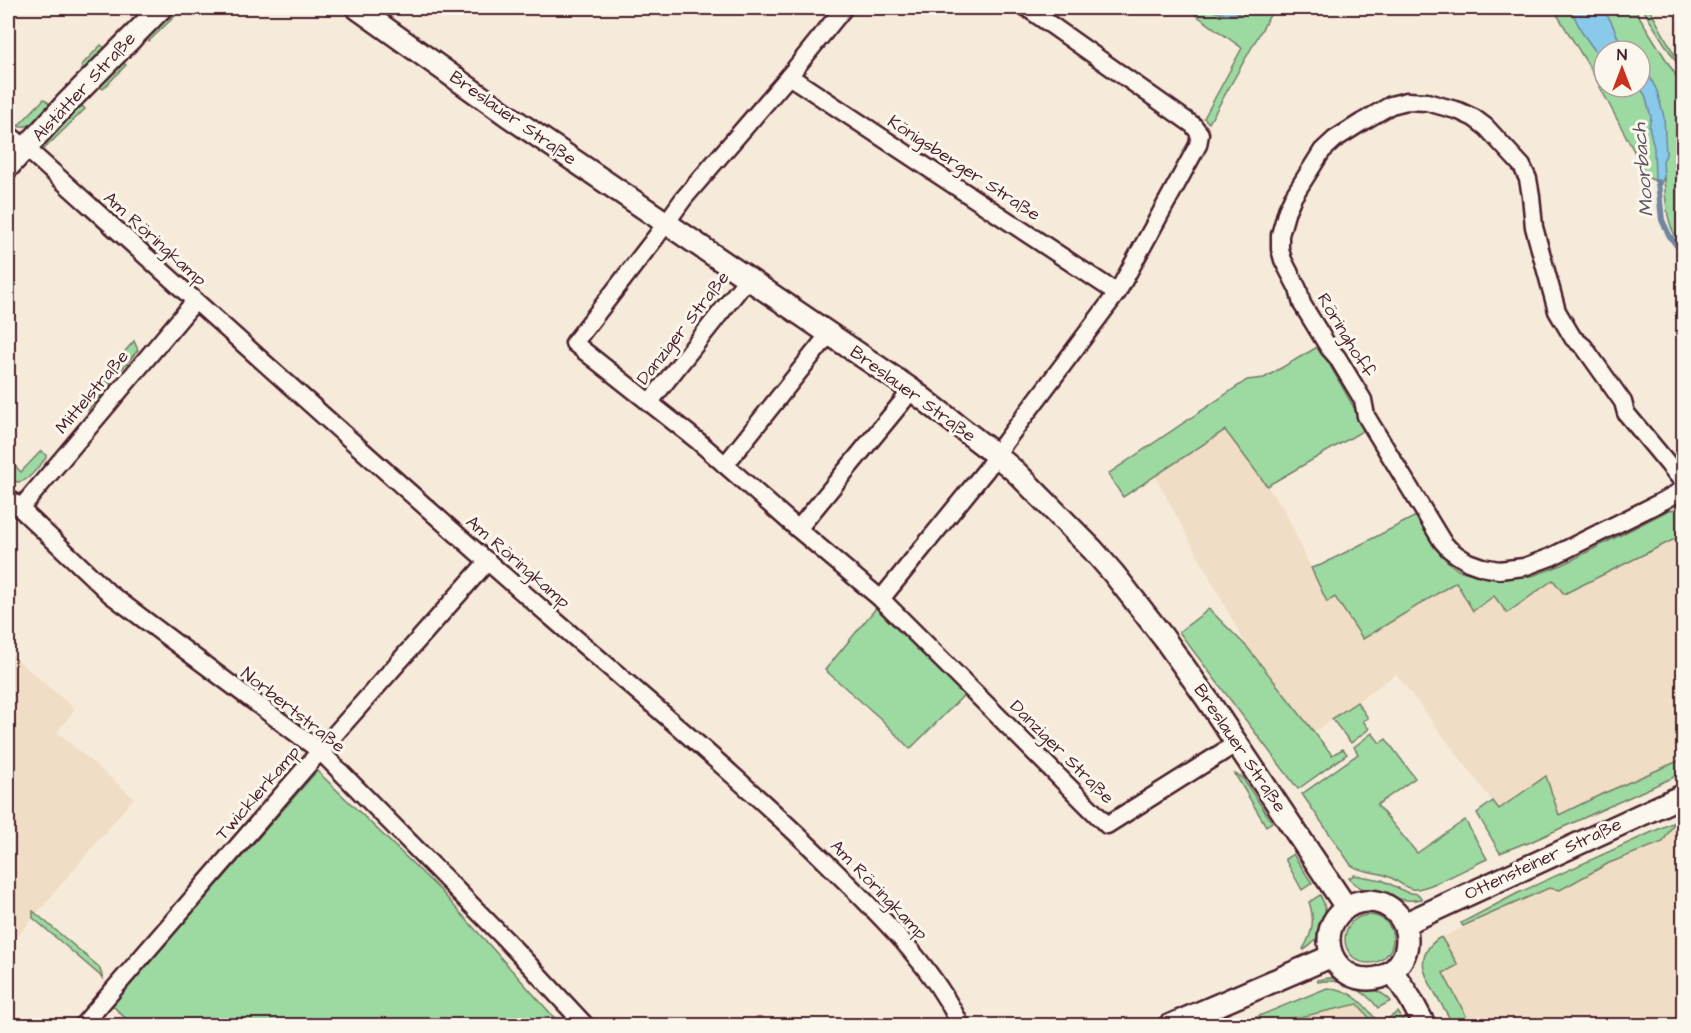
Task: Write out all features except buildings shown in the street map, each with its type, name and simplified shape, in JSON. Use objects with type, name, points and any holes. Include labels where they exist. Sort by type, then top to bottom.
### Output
[{"type":"street","name":"Alstätter Straße","points":[[8,167],[64,105],[161,8]]},
{"type":"street","name":"Breslauer Straße","points":[[357,8],[507,115],[912,390],[996,454],[1069,525],[1114,574],[1163,637],[1346,907]]},
{"type":"street","points":[[667,223],[684,198],[844,8]]},
{"type":"street","points":[[881,599],[986,470],[1117,293],[1198,145],[1200,134],[1193,125],[1027,8]]},
{"type":"street","name":"Königsberger Straße","points":[[789,76],[1117,293]]},
{"type":"street","name":"Röringhoff","points":[[1683,483],[1626,412],[1623,402],[1584,348],[1573,338],[1557,311],[1534,227],[1528,179],[1522,166],[1486,127],[1459,111],[1427,102],[1407,101],[1390,105],[1335,139],[1322,151],[1287,210],[1280,235],[1283,260],[1298,289],[1302,304],[1363,400],[1366,416],[1415,499],[1449,549],[1468,562],[1482,567],[1499,570],[1524,567],[1551,558],[1683,489]]},
{"type":"street","name":"Am Röringkamp","points":[[8,134],[488,561],[706,750],[799,836],[882,917],[922,963],[954,1011],[961,1026]]},
{"type":"street","name":"Danziger Straße","points":[[667,223],[574,343],[725,465],[881,599],[1107,825],[1237,743]]},
{"type":"street","name":"Danziger Straße","points":[[649,403],[748,278]]},
{"type":"street","name":"Mittelstraße","points":[[14,503],[195,301]]},
{"type":"street","points":[[725,465],[829,334]]},
{"type":"street","points":[[798,529],[912,390]]},
{"type":"street","name":"Norbertstraße","points":[[14,503],[110,594],[320,752],[506,940],[586,1026]]},
{"type":"street","name":"Twicklerkamp","points":[[82,1026],[488,561]]},
{"type":"street","name":"Ottensteiner Straße","points":[[1404,924],[1683,795]]},
{"type":"street","points":[[1370,901],[1383,904],[1396,912],[1404,924],[1407,936],[1406,949],[1402,961],[1393,972],[1376,979],[1363,979],[1350,975],[1339,967],[1332,956],[1328,941],[1330,927],[1336,916],[1346,907],[1370,901]]},
{"type":"street","points":[[1169,1026],[1332,956]]},
{"type":"street","points":[[1393,972],[1425,1026]]},
{"type":"shaded area","points":[[1225,430],[1284,509],[1326,601],[1334,597],[1363,639],[1456,582],[1494,596],[1507,613],[1553,580],[1564,594],[1683,535],[1683,759],[1559,815],[1499,810],[1396,674],[1314,732],[1247,647],[1155,476]]},
{"type":"shaded area","points":[[8,652],[75,709],[57,732],[134,798],[8,948]]},
{"type":"shaded area","points":[[1683,819],[1683,1025],[1454,1025],[1424,970],[1425,956],[1434,941],[1549,888]]},
{"type":"shaded area","points":[[1356,999],[1378,1026],[1243,1026]]},
{"type":"green space","points":[[1186,8],[1274,8],[1209,123],[1204,118],[1242,48]]},
{"type":"green space","points":[[1553,8],[1634,8],[1684,89],[1683,248],[1670,223],[1664,178],[1659,187],[1654,180],[1645,177],[1606,99],[1652,99],[1652,39],[1592,39],[1592,72]]},
{"type":"green space","points":[[1642,8],[1649,8],[1683,73]]},
{"type":"green space","points":[[175,13],[176,15],[149,41],[145,37]]},
{"type":"green space","points":[[101,45],[105,48],[85,69],[81,66]]},
{"type":"green space","points":[[120,60],[126,65],[103,89],[97,84]]},
{"type":"green space","points":[[44,99],[50,104],[31,125],[18,126]]},
{"type":"green space","points":[[79,102],[85,109],[43,150],[44,140]]},
{"type":"green space","points":[[134,341],[138,350],[122,369],[115,363]]},
{"type":"green space","points":[[1319,346],[1366,429],[1267,486],[1225,430],[1123,497],[1108,474],[1247,380],[1264,378]]},
{"type":"green space","points":[[103,377],[111,384],[88,410],[81,404]]},
{"type":"green space","points":[[41,451],[46,458],[29,477],[19,482],[8,477],[8,459],[21,472]]},
{"type":"green space","points":[[1683,508],[1683,535],[1564,594],[1553,580],[1507,613],[1494,596],[1473,611],[1456,582],[1363,639],[1335,597],[1327,602],[1311,568],[1416,516],[1447,561],[1458,570],[1489,578],[1532,576],[1562,565],[1669,510]]},
{"type":"green space","points":[[876,608],[964,695],[910,749],[881,719],[825,670]]},
{"type":"green space","points":[[1209,609],[1247,647],[1332,755],[1343,749],[1347,754],[1298,789],[1179,632]]},
{"type":"green space","points":[[1357,702],[1368,718],[1363,721],[1369,729],[1351,743],[1332,719]]},
{"type":"green space","points":[[1372,733],[1380,743],[1386,739],[1415,778],[1377,805],[1417,853],[1465,820],[1487,859],[1418,889],[1409,888],[1387,876],[1351,865],[1302,794],[1358,754],[1354,747]]},
{"type":"green space","points":[[1683,759],[1683,773],[1526,844],[1500,853],[1477,813],[1493,801],[1499,809],[1546,776],[1559,815]]},
{"type":"green space","points":[[317,771],[439,889],[561,1025],[133,1026],[112,1005]]},
{"type":"green space","points":[[1235,774],[1242,777],[1272,822],[1266,826]]},
{"type":"green space","points":[[1683,818],[1674,823],[1663,842],[1609,863],[1560,890],[1549,888],[1463,926],[1461,923],[1516,894]]},
{"type":"green space","points":[[1293,854],[1312,883],[1302,890],[1285,859]]},
{"type":"green space","points":[[1354,875],[1382,880],[1406,892],[1418,894],[1422,899],[1402,900],[1365,889],[1349,878]]},
{"type":"green space","points":[[1320,895],[1325,910],[1324,925],[1321,933],[1304,950],[1312,926],[1309,902]]},
{"type":"green space","points":[[33,911],[99,967],[103,978],[33,918]]},
{"type":"green space","points":[[1364,915],[1374,915],[1386,922],[1393,934],[1393,944],[1386,956],[1374,963],[1364,963],[1349,952],[1345,944],[1345,934],[1356,919]]},
{"type":"green space","points":[[1441,937],[1458,965],[1443,973],[1471,1025],[1454,1025],[1426,975],[1423,964],[1425,954],[1430,946]]},
{"type":"green space","points":[[1328,978],[1375,990],[1391,1001],[1378,1008],[1352,986],[1335,981],[1318,982],[1317,980]]},
{"type":"green space","points":[[1327,988],[1344,991],[1351,995],[1364,1005],[1380,1025],[1375,1025],[1358,1004],[1264,1025],[1237,1025]]},
{"type":"green space","points":[[1398,1012],[1406,1025],[1391,1025],[1387,1019]]},
{"type":"water","points":[[1205,8],[1254,8],[1246,12],[1228,14]]},
{"type":"water","points":[[1570,8],[1598,8],[1609,18],[1619,39],[1592,39],[1592,46]]},
{"type":"water","points":[[1652,81],[1664,117],[1666,155],[1663,161],[1664,177],[1659,187],[1655,180],[1654,148],[1649,126],[1651,117],[1646,99],[1652,99]]},
{"type":"waterway","name":"Moorbach","points":[[1658,182],[1662,220],[1669,235],[1684,255]]}]
